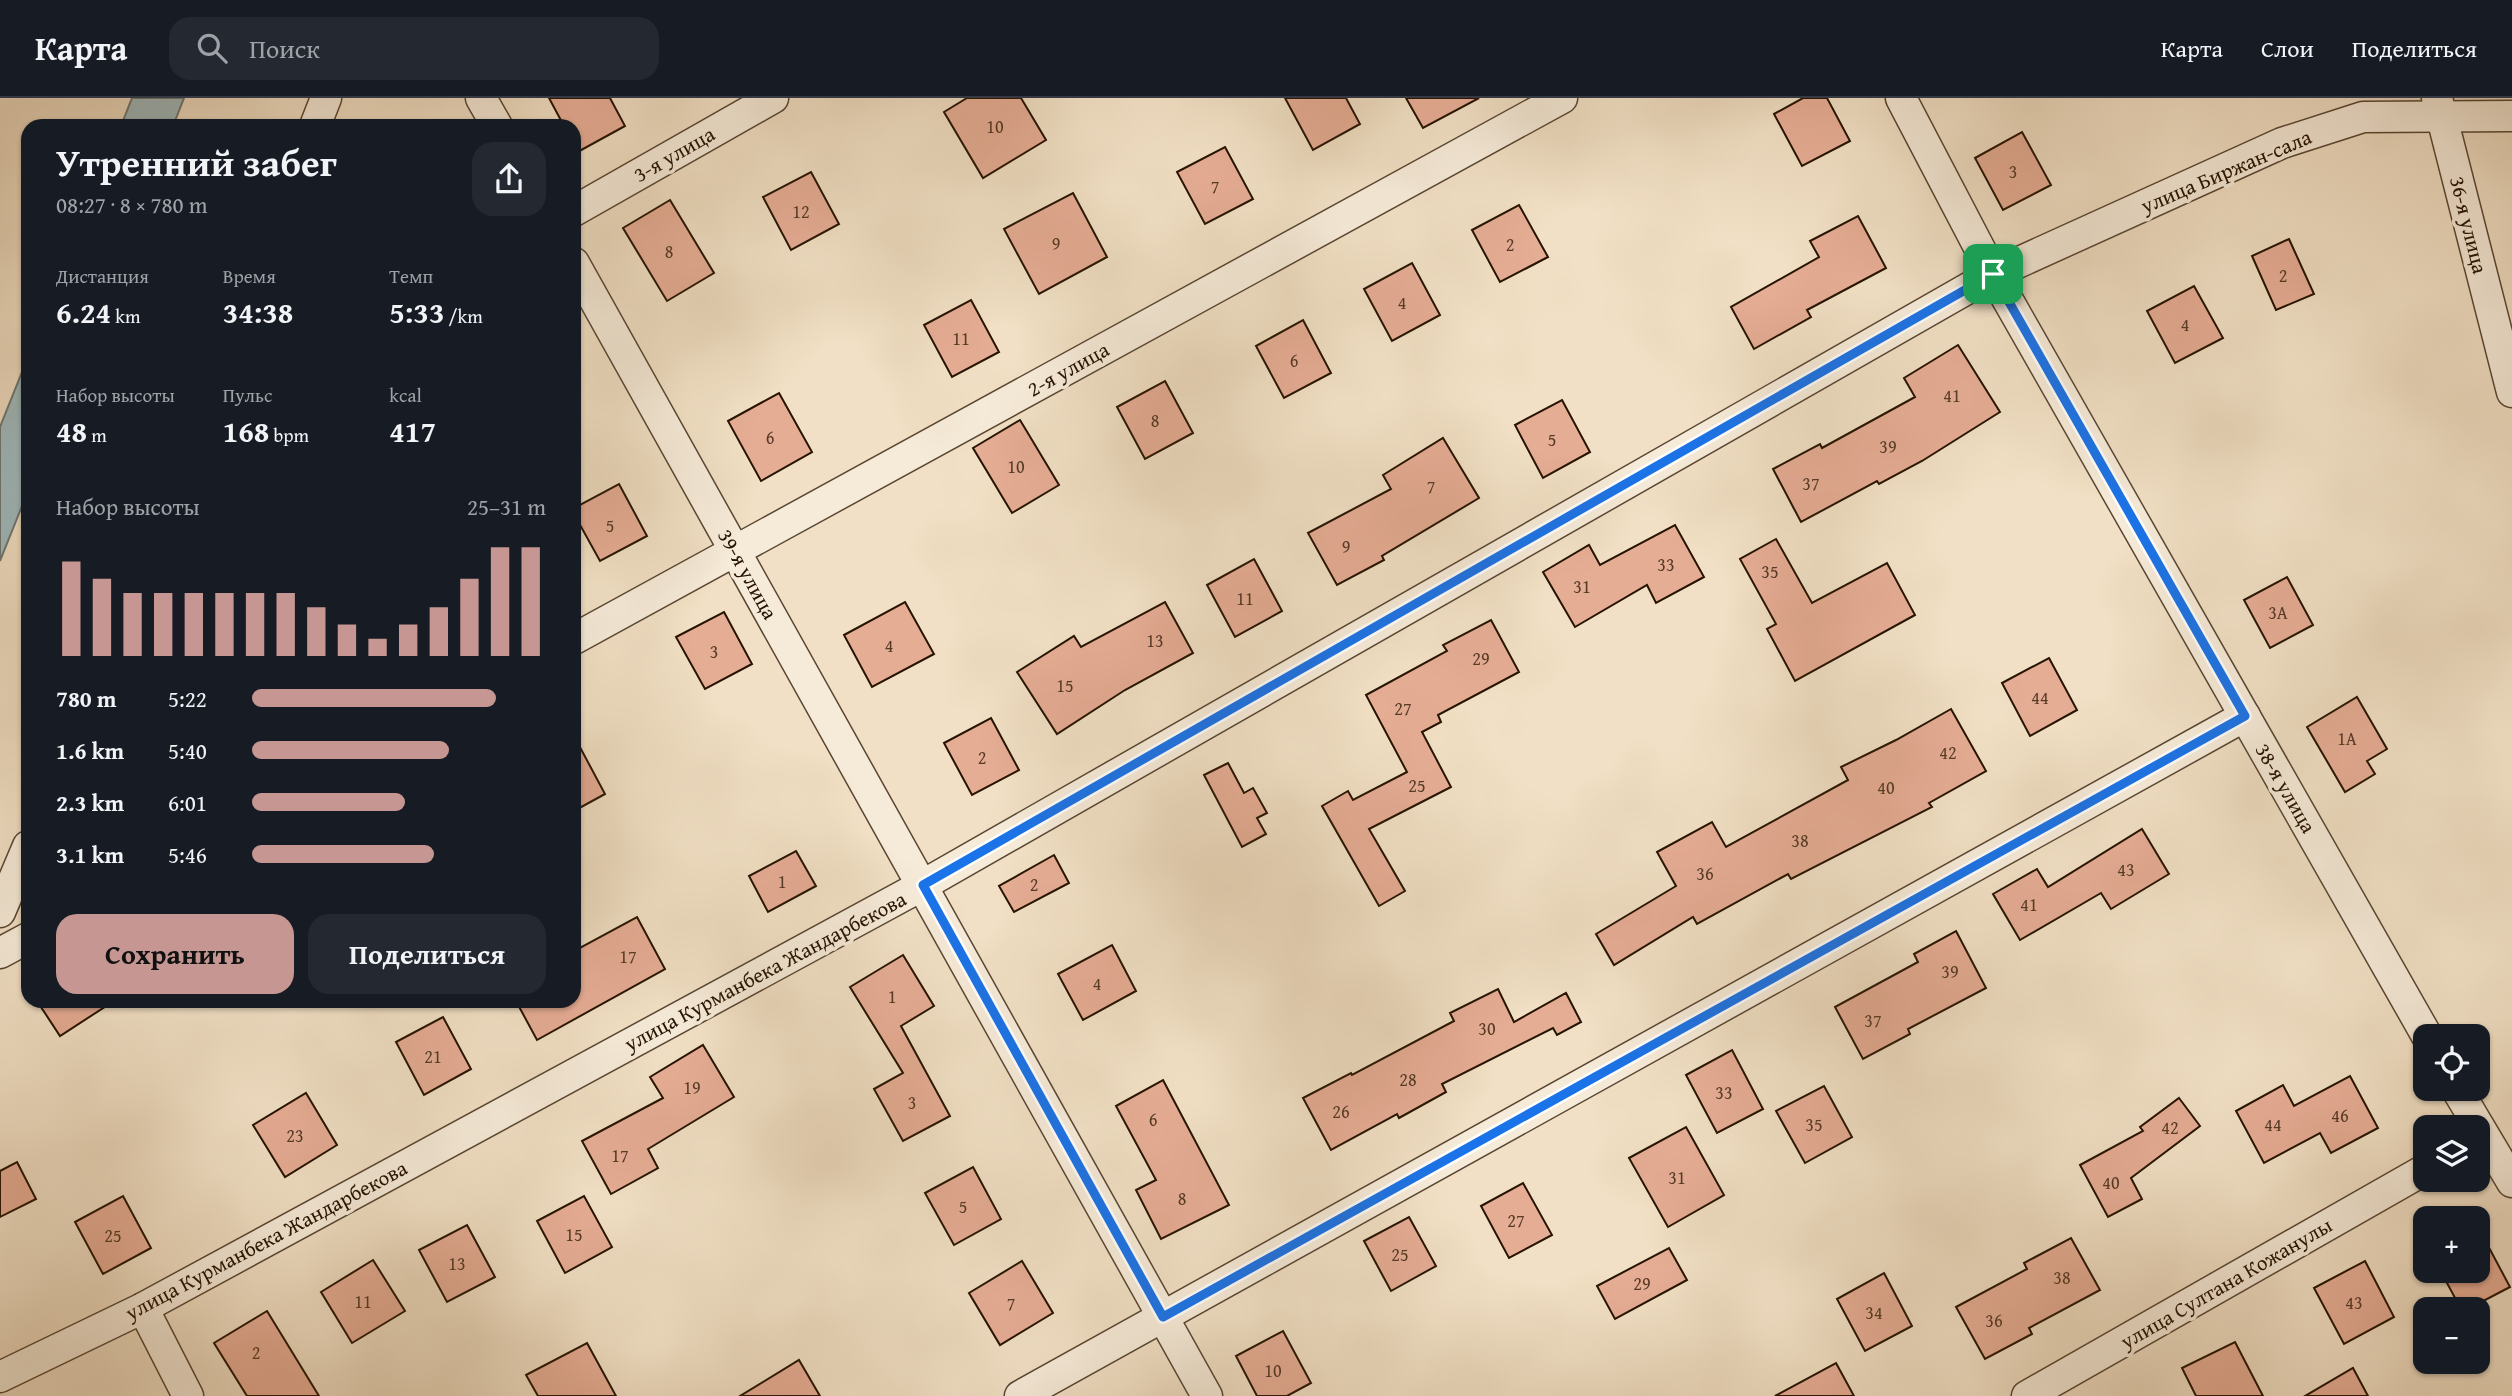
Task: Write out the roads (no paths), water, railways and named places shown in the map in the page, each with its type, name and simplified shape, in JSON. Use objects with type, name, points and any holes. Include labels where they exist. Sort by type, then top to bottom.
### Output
[{"type":"street","points":[[318,119],[326,98]]},
{"type":"street","points":[[481,98],[493,119]]},
{"type":"street","name":"3-я улица","points":[[581,207],[773,98]]},
{"type":"street","name":"2-я улица","points":[[581,635],[1562,98]]},
{"type":"street","name":"38-я улица","points":[[1901,98],[1993,274],[2420,1024]]},
{"type":"street","name":"улица Биржан-сала","points":[[1993,274],[2358,108],[2439,107],[2512,116]]},
{"type":"street","name":"36-я улица","points":[[2439,107],[2512,392]]},
{"type":"street","name":"улица Курманбека Жандарбекова","points":[[0,1377],[143,1308],[923,885],[1993,274]]},
{"type":"street","name":"39-я улица","points":[[581,276],[1207,1396]]},
{"type":"street","points":[[1020,1396],[2245,716]]},
{"type":"street","points":[[0,912],[21,862]]},
{"type":"street","points":[[0,953],[21,942]]},
{"type":"street","points":[[2465,1101],[2491,1136],[2512,1182]]},
{"type":"street","name":"улица Султана Кожанулы","points":[[2027,1396],[2413,1176]]},
{"type":"street","points":[[143,1308],[188,1396]]},
{"type":"water","points":[[132,98],[184,98],[176,119],[124,119]]},
{"type":"water","points":[[21,374],[21,508],[0,561],[0,427]]}]
